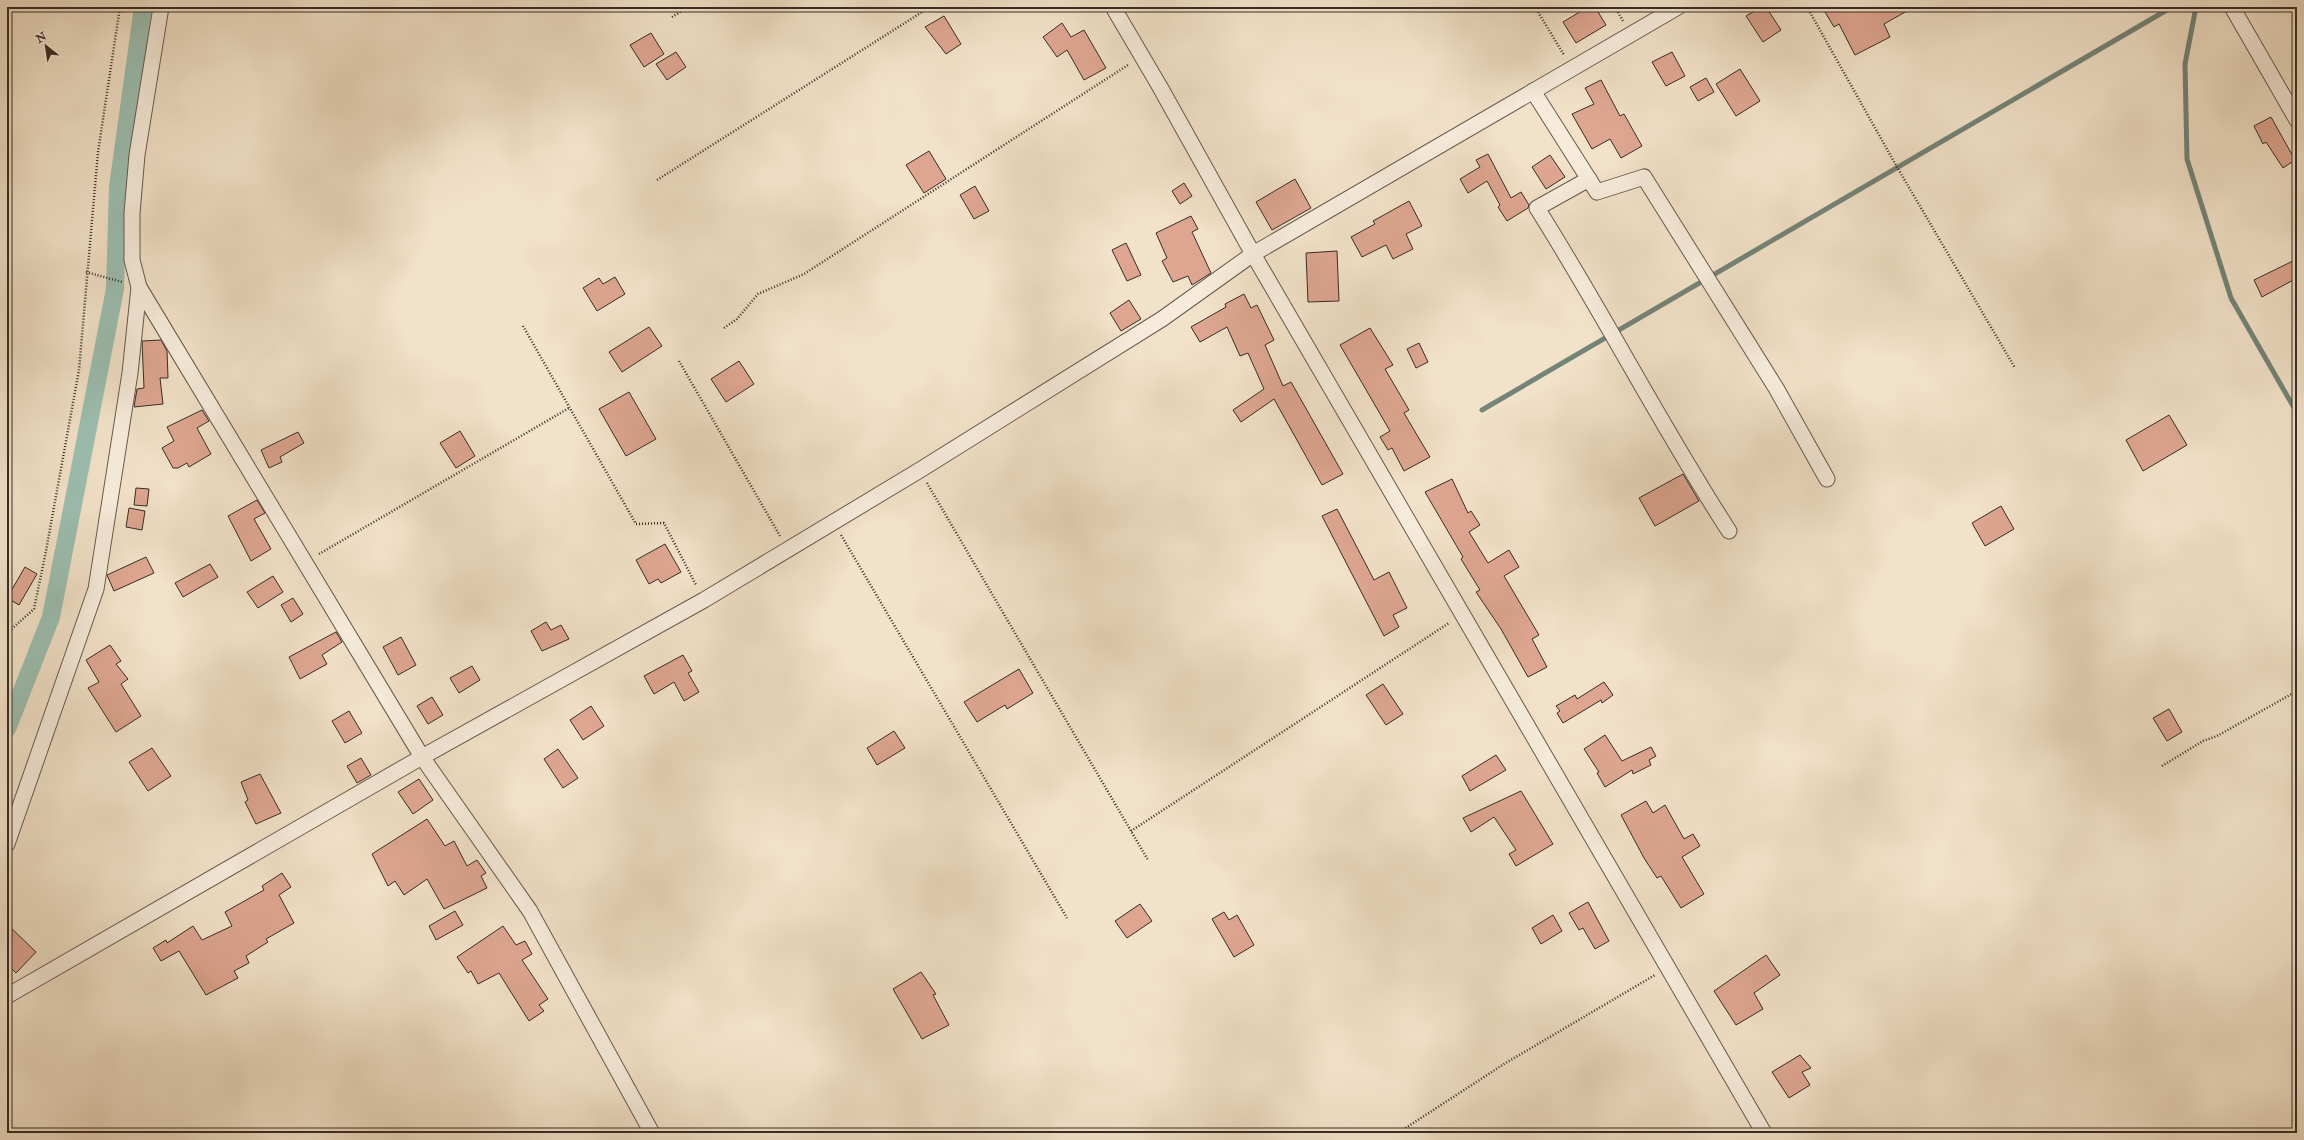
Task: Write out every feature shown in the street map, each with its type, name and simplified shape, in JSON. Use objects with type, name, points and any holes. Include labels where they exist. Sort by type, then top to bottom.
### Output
[{"type":"street","points":[[160,7],[137,155],[133,205],[132,260],[139,287],[422,757],[530,911],[652,1133]]},
{"type":"street","points":[[1113,7],[1253,254],[1764,1133]]},
{"type":"street","points":[[7,996],[422,757],[704,600],[920,470],[1162,319],[1253,254],[1678,7]]},
{"type":"street","points":[[2232,7],[2297,120]]},
{"type":"street","points":[[1533,91],[1597,192],[1644,177],[1776,388],[1827,478]]},
{"type":"street","points":[[1589,179],[1537,208],[1570,259],[1702,490],[1730,531]]},
{"type":"street","points":[[7,844],[96,589],[130,373],[139,287]]},
{"type":"path","points":[[7,633],[34,609],[79,370],[86,272],[98,152],[120,7]]},
{"type":"path","points":[[672,17],[688,7]]},
{"type":"path","points":[[657,180],[930,7]]},
{"type":"path","points":[[1535,7],[1572,68]]},
{"type":"path","points":[[1807,7],[1898,168],[2015,368]]},
{"type":"path","points":[[724,328],[737,319],[758,294],[804,274],[1142,56]]},
{"type":"path","points":[[86,272],[139,287]]},
{"type":"path","points":[[523,326],[636,524],[664,523],[704,600]]},
{"type":"path","points":[[680,361],[787,549]]},
{"type":"path","points":[[318,554],[569,408]]},
{"type":"path","points":[[920,470],[1148,860]]},
{"type":"path","points":[[834,522],[1067,918]]},
{"type":"path","points":[[1131,831],[1462,615]]},
{"type":"path","points":[[2162,766],[2203,741],[2217,736],[2297,691]]},
{"type":"path","points":[[1398,1133],[1504,1064],[1560,1030],[1633,990],[1668,967]]},
{"type":"building","points":[[1588,7],[1595,7],[1606,25],[1576,43],[1563,22]]},
{"type":"building","points":[[1762,7],[1766,7],[1781,30],[1763,42],[1746,16]]},
{"type":"building","points":[[1833,7],[1914,7],[1884,24],[1890,37],[1855,55],[1839,24],[1834,27],[1825,12]]},
{"type":"building","points":[[944,16],[961,44],[946,54],[925,27]]},
{"type":"building","points":[[1062,23],[1071,37],[1084,30],[1106,68],[1084,80],[1067,50],[1057,57],[1043,37]]},
{"type":"building","points":[[651,33],[664,54],[644,67],[630,45]]},
{"type":"building","points":[[676,52],[686,67],[667,80],[656,64]]},
{"type":"building","points":[[1672,52],[1685,76],[1666,86],[1652,62]]},
{"type":"building","points":[[1740,69],[1760,101],[1736,116],[1716,84]]},
{"type":"building","points":[[1706,78],[1714,92],[1698,101],[1690,87]]},
{"type":"building","points":[[1601,80],[1620,116],[1624,114],[1642,146],[1621,158],[1610,139],[1592,149],[1572,114],[1594,104],[1585,88]]},
{"type":"building","points":[[2271,117],[2295,160],[2283,168],[2266,142],[2263,144],[2254,126]]},
{"type":"building","points":[[929,151],[946,179],[924,193],[906,165]]},
{"type":"building","points":[[1488,154],[1511,198],[1521,192],[1529,205],[1528,208],[1507,221],[1498,207],[1500,205],[1487,181],[1468,193],[1460,179],[1480,167],[1476,160]]},
{"type":"building","points":[[1550,155],[1565,177],[1546,189],[1532,167]]},
{"type":"building","points":[[1295,179],[1311,208],[1272,230],[1256,202]]},
{"type":"building","points":[[1184,183],[1192,196],[1180,204],[1172,191]]},
{"type":"building","points":[[975,186],[989,211],[974,219],[960,195]]},
{"type":"building","points":[[1409,201],[1422,226],[1406,234],[1413,249],[1393,259],[1386,245],[1362,257],[1351,237],[1375,224],[1373,221]]},
{"type":"building","points":[[1191,216],[1198,229],[1192,232],[1211,273],[1192,285],[1188,276],[1173,282],[1162,261],[1167,258],[1156,233]]},
{"type":"building","points":[[1126,243],[1141,275],[1127,281],[1112,250]]},
{"type":"building","points":[[1337,251],[1339,301],[1308,302],[1306,253]]},
{"type":"building","points":[[2297,259],[2297,278],[2262,297],[2254,280]]},
{"type":"building","points":[[615,277],[625,294],[597,311],[583,288],[599,278],[603,284]]},
{"type":"building","points":[[1244,294],[1251,308],[1257,305],[1274,340],[1265,345],[1283,386],[1291,382],[1343,474],[1322,485],[1274,399],[1241,422],[1233,410],[1264,389],[1248,353],[1240,356],[1227,327],[1200,342],[1191,327],[1226,307],[1225,304]]},
{"type":"building","points":[[1129,300],[1141,319],[1121,331],[1110,313]]},
{"type":"building","points":[[649,327],[662,346],[622,372],[609,352]]},
{"type":"building","points":[[1370,328],[1393,365],[1385,369],[1409,410],[1404,413],[1430,457],[1404,471],[1392,448],[1388,450],[1380,437],[1390,431],[1340,345]]},
{"type":"building","points":[[161,340],[167,351],[168,378],[160,378],[163,404],[134,407],[137,389],[144,388],[142,341]]},
{"type":"building","points":[[1419,343],[1428,362],[1416,368],[1407,349]]},
{"type":"building","points":[[739,361],[754,384],[726,402],[711,379]]},
{"type":"building","points":[[629,392],[656,439],[626,456],[599,409]]},
{"type":"building","points":[[202,410],[209,421],[197,428],[211,454],[189,467],[187,463],[178,468],[173,468],[162,448],[174,441],[167,427]]},
{"type":"building","points":[[2169,415],[2187,445],[2143,471],[2126,440]]},
{"type":"building","points":[[460,431],[475,456],[456,468],[440,443]]},
{"type":"building","points":[[298,432],[304,443],[280,457],[282,462],[269,468],[261,450]]},
{"type":"building","points":[[1683,474],[1699,501],[1655,526],[1639,498]]},
{"type":"building","points":[[1452,479],[1468,513],[1471,511],[1480,525],[1469,532],[1488,563],[1509,550],[1519,567],[1504,576],[1539,635],[1532,639],[1547,667],[1528,677],[1501,629],[1476,592],[1480,590],[1461,559],[1463,557],[1425,492]]},
{"type":"building","points":[[136,488],[149,489],[147,506],[134,505]]},
{"type":"building","points":[[257,500],[265,513],[254,519],[271,549],[251,561],[228,516]]},
{"type":"building","points":[[2001,506],[2014,529],[1985,546],[1972,523]]},
{"type":"building","points":[[129,508],[145,511],[142,530],[126,527]]},
{"type":"building","points":[[1337,509],[1374,580],[1389,572],[1407,608],[1393,615],[1399,627],[1384,636],[1322,516]]},
{"type":"building","points":[[665,544],[681,572],[661,583],[658,579],[649,584],[636,560]]},
{"type":"building","points":[[146,557],[154,573],[114,591],[107,575]]},
{"type":"building","points":[[210,564],[218,577],[183,597],[175,583]]},
{"type":"building","points":[[25,567],[37,574],[19,605],[7,598]]},
{"type":"building","points":[[273,576],[283,592],[258,608],[247,592]]},
{"type":"building","points":[[293,598],[303,614],[291,622],[281,605]]},
{"type":"building","points":[[546,622],[551,630],[561,625],[569,639],[542,651],[531,631]]},
{"type":"building","points":[[336,632],[342,642],[322,655],[327,664],[300,679],[289,657]]},
{"type":"building","points":[[401,637],[416,665],[398,675],[383,647]]},
{"type":"building","points":[[110,645],[121,661],[116,664],[128,679],[121,684],[141,716],[116,732],[88,688],[99,682],[86,660]]},
{"type":"building","points":[[683,655],[692,671],[688,673],[699,692],[684,701],[674,682],[654,694],[644,676]]},
{"type":"building","points":[[472,666],[480,680],[459,693],[450,678]]},
{"type":"building","points":[[1019,669],[1033,693],[1007,709],[1005,705],[977,722],[964,702]]},
{"type":"building","points":[[1604,682],[1613,695],[1602,703],[1601,700],[1563,723],[1557,713],[1560,711],[1556,706],[1575,695],[1577,699]]},
{"type":"building","points":[[1383,684],[1403,714],[1386,725],[1366,695]]},
{"type":"building","points":[[432,697],[443,715],[428,724],[417,706]]},
{"type":"building","points":[[591,706],[604,726],[583,740],[570,720]]},
{"type":"building","points":[[2169,709],[2182,732],[2167,741],[2153,718]]},
{"type":"building","points":[[349,711],[362,733],[345,743],[332,721]]},
{"type":"building","points":[[894,731],[905,748],[877,765],[867,748]]},
{"type":"building","points":[[1605,735],[1622,761],[1651,747],[1656,756],[1649,760],[1651,765],[1633,774],[1632,770],[1605,787],[1597,773],[1599,772],[1584,749]]},
{"type":"building","points":[[152,748],[171,776],[148,791],[129,762]]},
{"type":"building","points":[[558,749],[578,778],[563,788],[544,759]]},
{"type":"building","points":[[1496,755],[1506,770],[1470,791],[1462,776]]},
{"type":"building","points":[[361,758],[371,775],[357,783],[347,766]]},
{"type":"building","points":[[260,774],[281,813],[256,824],[245,802],[248,800],[241,782]]},
{"type":"building","points":[[419,779],[433,800],[413,814],[398,792]]},
{"type":"building","points":[[1521,791],[1553,844],[1516,866],[1509,854],[1516,850],[1494,817],[1471,832],[1463,818]]},
{"type":"building","points":[[1646,801],[1653,813],[1665,805],[1684,839],[1693,834],[1700,846],[1682,857],[1704,894],[1681,908],[1661,876],[1657,878],[1644,858],[1621,815]]},
{"type":"building","points":[[427,819],[445,846],[454,841],[467,866],[477,860],[486,873],[481,876],[487,888],[444,909],[427,879],[404,895],[395,881],[388,886],[372,854]]},
{"type":"building","points":[[282,873],[291,887],[279,895],[294,923],[266,939],[268,942],[246,956],[249,963],[234,971],[238,978],[206,995],[179,951],[161,961],[153,948],[166,940],[167,943],[193,926],[202,940],[232,926],[225,912],[264,890],[262,886]]},
{"type":"building","points":[[1588,902],[1609,941],[1595,949],[1583,928],[1579,930],[1569,913]]},
{"type":"building","points":[[1140,904],[1152,921],[1127,938],[1115,921]]},
{"type":"building","points":[[455,911],[463,925],[436,940],[429,926]]},
{"type":"building","points":[[1224,912],[1229,920],[1237,915],[1254,945],[1234,957],[1212,919]]},
{"type":"building","points":[[1553,915],[1562,931],[1541,944],[1532,928]]},
{"type":"building","points":[[7,924],[36,952],[16,973],[7,964]]},
{"type":"building","points":[[503,926],[516,945],[525,941],[532,954],[522,960],[548,999],[539,1005],[544,1011],[529,1021],[499,973],[478,984],[471,971],[468,973],[457,957]]},
{"type":"building","points":[[1766,955],[1780,975],[1754,993],[1763,1009],[1736,1025],[1714,991]]},
{"type":"building","points":[[921,972],[936,994],[933,995],[949,1025],[922,1039],[893,989]]},
{"type":"building","points":[[1800,1055],[1811,1068],[1802,1072],[1810,1085],[1789,1098],[1772,1072]]},
{"type":"waterway","points":[[7,729],[51,617],[115,289],[118,187],[143,7]]},
{"type":"waterway","points":[[1482,410],[2172,7]]},
{"type":"waterway","points":[[2196,7],[2185,64],[2187,159],[2231,298],[2297,413]]}]
